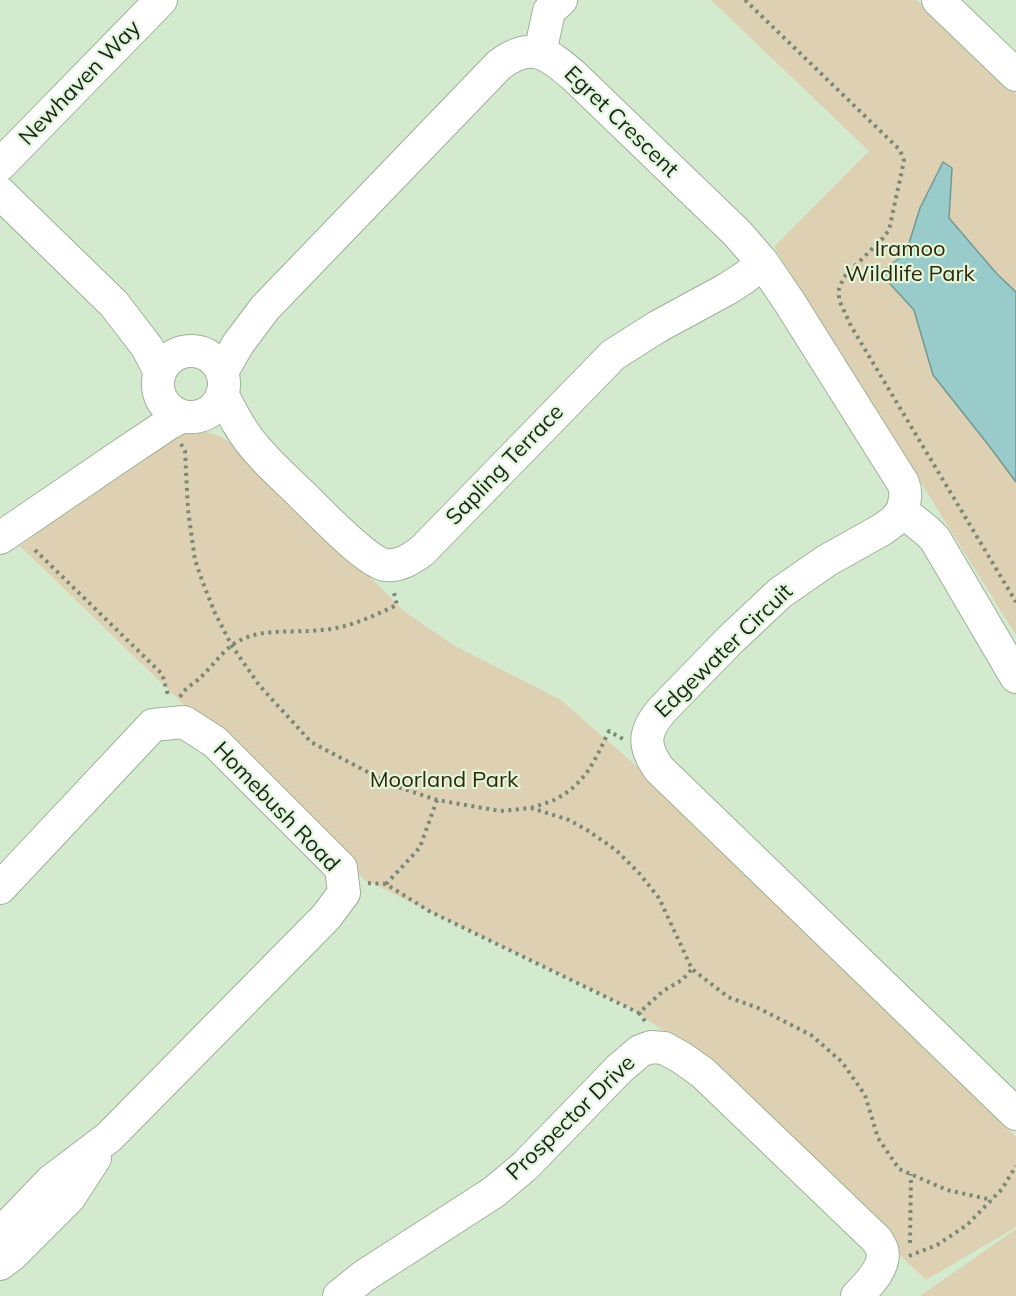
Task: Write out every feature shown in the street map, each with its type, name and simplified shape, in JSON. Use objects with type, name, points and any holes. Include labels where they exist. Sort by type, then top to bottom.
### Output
[{"type":"street","name":"Newhaven Way","points":[[0,165],[161,0]]},
{"type":"street","points":[[540,53],[549,11],[561,0]]},
{"type":"street","points":[[938,0],[1016,75]]},
{"type":"street","name":"Egret Crescent","points":[[207,368],[225,338],[266,308],[500,65],[511,56],[531,52],[540,53],[556,60],[737,233],[763,263],[903,483],[905,501],[902,511]]},
{"type":"street","points":[[0,193],[114,304],[160,338],[207,368],[218,402],[205,414],[174,405],[146,422],[123,454],[0,538]]},
{"type":"street","name":"Sapling Terrace","points":[[207,368],[237,424],[258,452],[366,555],[383,564],[393,565],[403,563],[422,551],[613,355],[657,327],[727,289],[763,263]]},
{"type":"street","points":[[114,304],[147,347],[174,405]]},
{"type":"street","points":[[174,405],[166,363],[175,355],[207,368]]},
{"type":"street","name":"Sapling Terrace","points":[[174,405],[223,429],[258,452]]},
{"type":"street","points":[[902,511],[939,544],[1016,677]]},
{"type":"street","name":"Edgewater Circuit","points":[[902,511],[883,529],[801,577],[758,612],[662,710],[651,723],[647,733],[647,743],[651,758],[659,769],[1016,1114]]},
{"type":"street","points":[[0,888],[167,709]]},
{"type":"street","name":"Homebush Road","points":[[0,1234],[51,1181],[109,1137],[326,917],[344,893],[341,868],[215,742],[167,709]]},
{"type":"street","name":"Prospector Drive","points":[[339,1296],[364,1276],[494,1192],[525,1166],[619,1069],[640,1051],[651,1047],[664,1048],[703,1073],[877,1240],[891,1263]]},
{"type":"street","name":"Homebush Road","points":[[0,1264],[12,1256],[69,1198],[109,1137]]},
{"type":"street","points":[[857,1296],[891,1263]]},
{"type":"path","points":[[745,0],[900,150],[904,161],[889,230],[844,277],[838,289],[839,300],[851,326],[1016,602]]},
{"type":"path","points":[[174,405],[179,438],[185,451],[188,510],[195,560],[211,603],[223,631],[259,685],[311,742],[392,785],[437,800],[500,811],[531,808],[554,800],[574,786],[589,772],[609,731],[628,743]]},
{"type":"path","points":[[35,550],[162,674],[167,709]]},
{"type":"path","points":[[167,709],[184,689],[195,684],[232,646],[251,636],[269,631],[322,631],[371,617],[397,605],[393,594],[393,584]]},
{"type":"path","points":[[386,884],[420,846],[437,800]]},
{"type":"path","points":[[531,808],[569,820],[616,850],[659,898],[692,969],[728,996],[758,1008],[811,1035],[842,1062],[865,1095],[878,1138],[899,1169],[946,1190],[992,1200]]},
{"type":"path","points":[[367,883],[386,884],[429,911],[639,1013],[648,1026]]},
{"type":"path","points":[[639,1013],[663,991],[682,981],[692,969]]},
{"type":"path","points":[[891,1263],[937,1245],[967,1225],[1002,1189],[1016,1166]]},
{"type":"path","points":[[909,1256],[910,1174]]},
{"type":"green space","name":"Iramoo Wildlife Park","points":[[711,0],[917,0],[1016,94],[1016,635],[774,247],[869,151]]},
{"type":"green space","name":"Moorland Park","points":[[194,428],[222,437],[252,460],[405,612],[455,646],[561,700],[640,769],[1016,1137],[1016,1227],[926,1280],[681,1043],[632,1009],[365,880],[20,546],[126,468],[169,433]]},
{"type":"green space","points":[[1016,1229],[1016,1296],[920,1296]]},
{"type":"water","points":[[943,162],[952,168],[949,218],[997,274],[1016,292],[1016,482],[933,375],[914,310],[880,273],[906,253],[920,208]]}]
